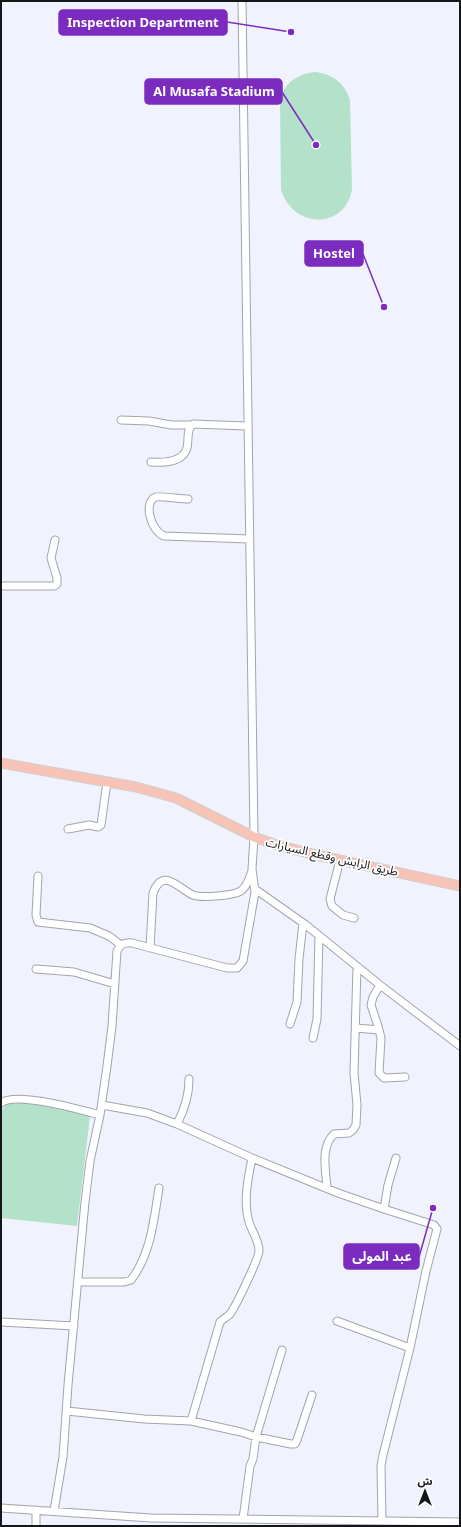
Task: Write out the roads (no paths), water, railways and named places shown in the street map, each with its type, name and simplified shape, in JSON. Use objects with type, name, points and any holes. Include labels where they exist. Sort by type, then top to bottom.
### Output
[{"type":"main road","name":"طريق الرابش وقطع السيارات","points":[[1,763],[148,790],[176,798],[254,837],[292,849],[460,886]]},
{"type":"street","points":[[54,1511],[63,1457],[68,1385],[88,1176],[102,1105],[112,1026],[117,951],[121,945],[128,942],[227,968],[237,968],[242,961],[255,888],[252,869],[254,837],[242,1]]},
{"type":"street","points":[[122,420],[149,421],[171,425],[191,425],[195,423],[247,426]]},
{"type":"street","points":[[151,462],[171,461],[183,454],[187,448],[189,428],[191,425]]},
{"type":"street","points":[[188,499],[159,497],[152,500],[150,519],[157,532],[164,536],[249,539]]},
{"type":"street","points":[[1,586],[54,586],[57,584],[57,578],[51,558],[55,540]]},
{"type":"street","points":[[68,829],[86,825],[100,826],[102,824],[107,782]]},
{"type":"street","points":[[340,860],[330,899],[332,906],[342,915],[354,918]]},
{"type":"street","points":[[150,948],[154,893],[156,886],[161,882],[165,880],[172,881],[194,895],[237,894],[247,885],[252,869]]},
{"type":"street","points":[[38,876],[36,915],[38,922],[90,928],[109,936],[121,945]]},
{"type":"street","points":[[255,888],[303,922],[380,986],[460,1046]]},
{"type":"street","points":[[290,1024],[297,1002],[299,959],[303,922]]},
{"type":"street","points":[[313,1038],[316,1019],[319,936]]},
{"type":"street","points":[[326,1188],[326,1146],[334,1134],[351,1132],[356,1126],[357,1105],[354,1073],[358,967]]},
{"type":"street","points":[[36,969],[74,972],[115,984]]},
{"type":"street","points":[[380,986],[373,997],[371,1005],[379,1030],[381,1044],[380,1075],[384,1078],[405,1077]]},
{"type":"street","points":[[356,1028],[379,1030]]},
{"type":"street","points":[[177,1124],[187,1103],[189,1079]]},
{"type":"street","points":[[1,1103],[12,1098],[26,1099],[100,1115]]},
{"type":"street","points":[[102,1105],[147,1113],[177,1124],[252,1158],[326,1188],[434,1225],[437,1229],[426,1271],[410,1348],[383,1455],[382,1521]]},
{"type":"street","points":[[191,1421],[220,1322],[231,1312],[245,1286],[259,1253],[257,1239],[249,1222],[247,1206],[247,1188],[252,1158]]},
{"type":"street","points":[[384,1209],[388,1185],[396,1158]]},
{"type":"street","points":[[78,1282],[124,1282],[131,1280],[136,1274],[148,1247],[155,1218],[159,1188]]},
{"type":"street","points":[[338,1321],[410,1348]]},
{"type":"street","points":[[1,1322],[74,1326]]},
{"type":"street","points":[[243,1519],[250,1466],[253,1459],[256,1437],[282,1350]]},
{"type":"street","points":[[67,1410],[144,1419],[191,1421],[241,1432],[256,1437],[295,1444],[304,1422],[312,1395]]},
{"type":"street","points":[[1,1508],[151,1518],[243,1519],[259,1523],[363,1523],[382,1521],[460,1522]]},
{"type":"street","points":[[36,1510],[36,1526]]},
{"type":"place","name":"Inspection Department","points":[[291,32]]},
{"type":"place","name":"Al Musafa Stadium","points":[[316,145]]},
{"type":"place","name":"Hostel","points":[[384,307]]},
{"type":"place","name":"عبد المولى","points":[[433,1208]]}]
